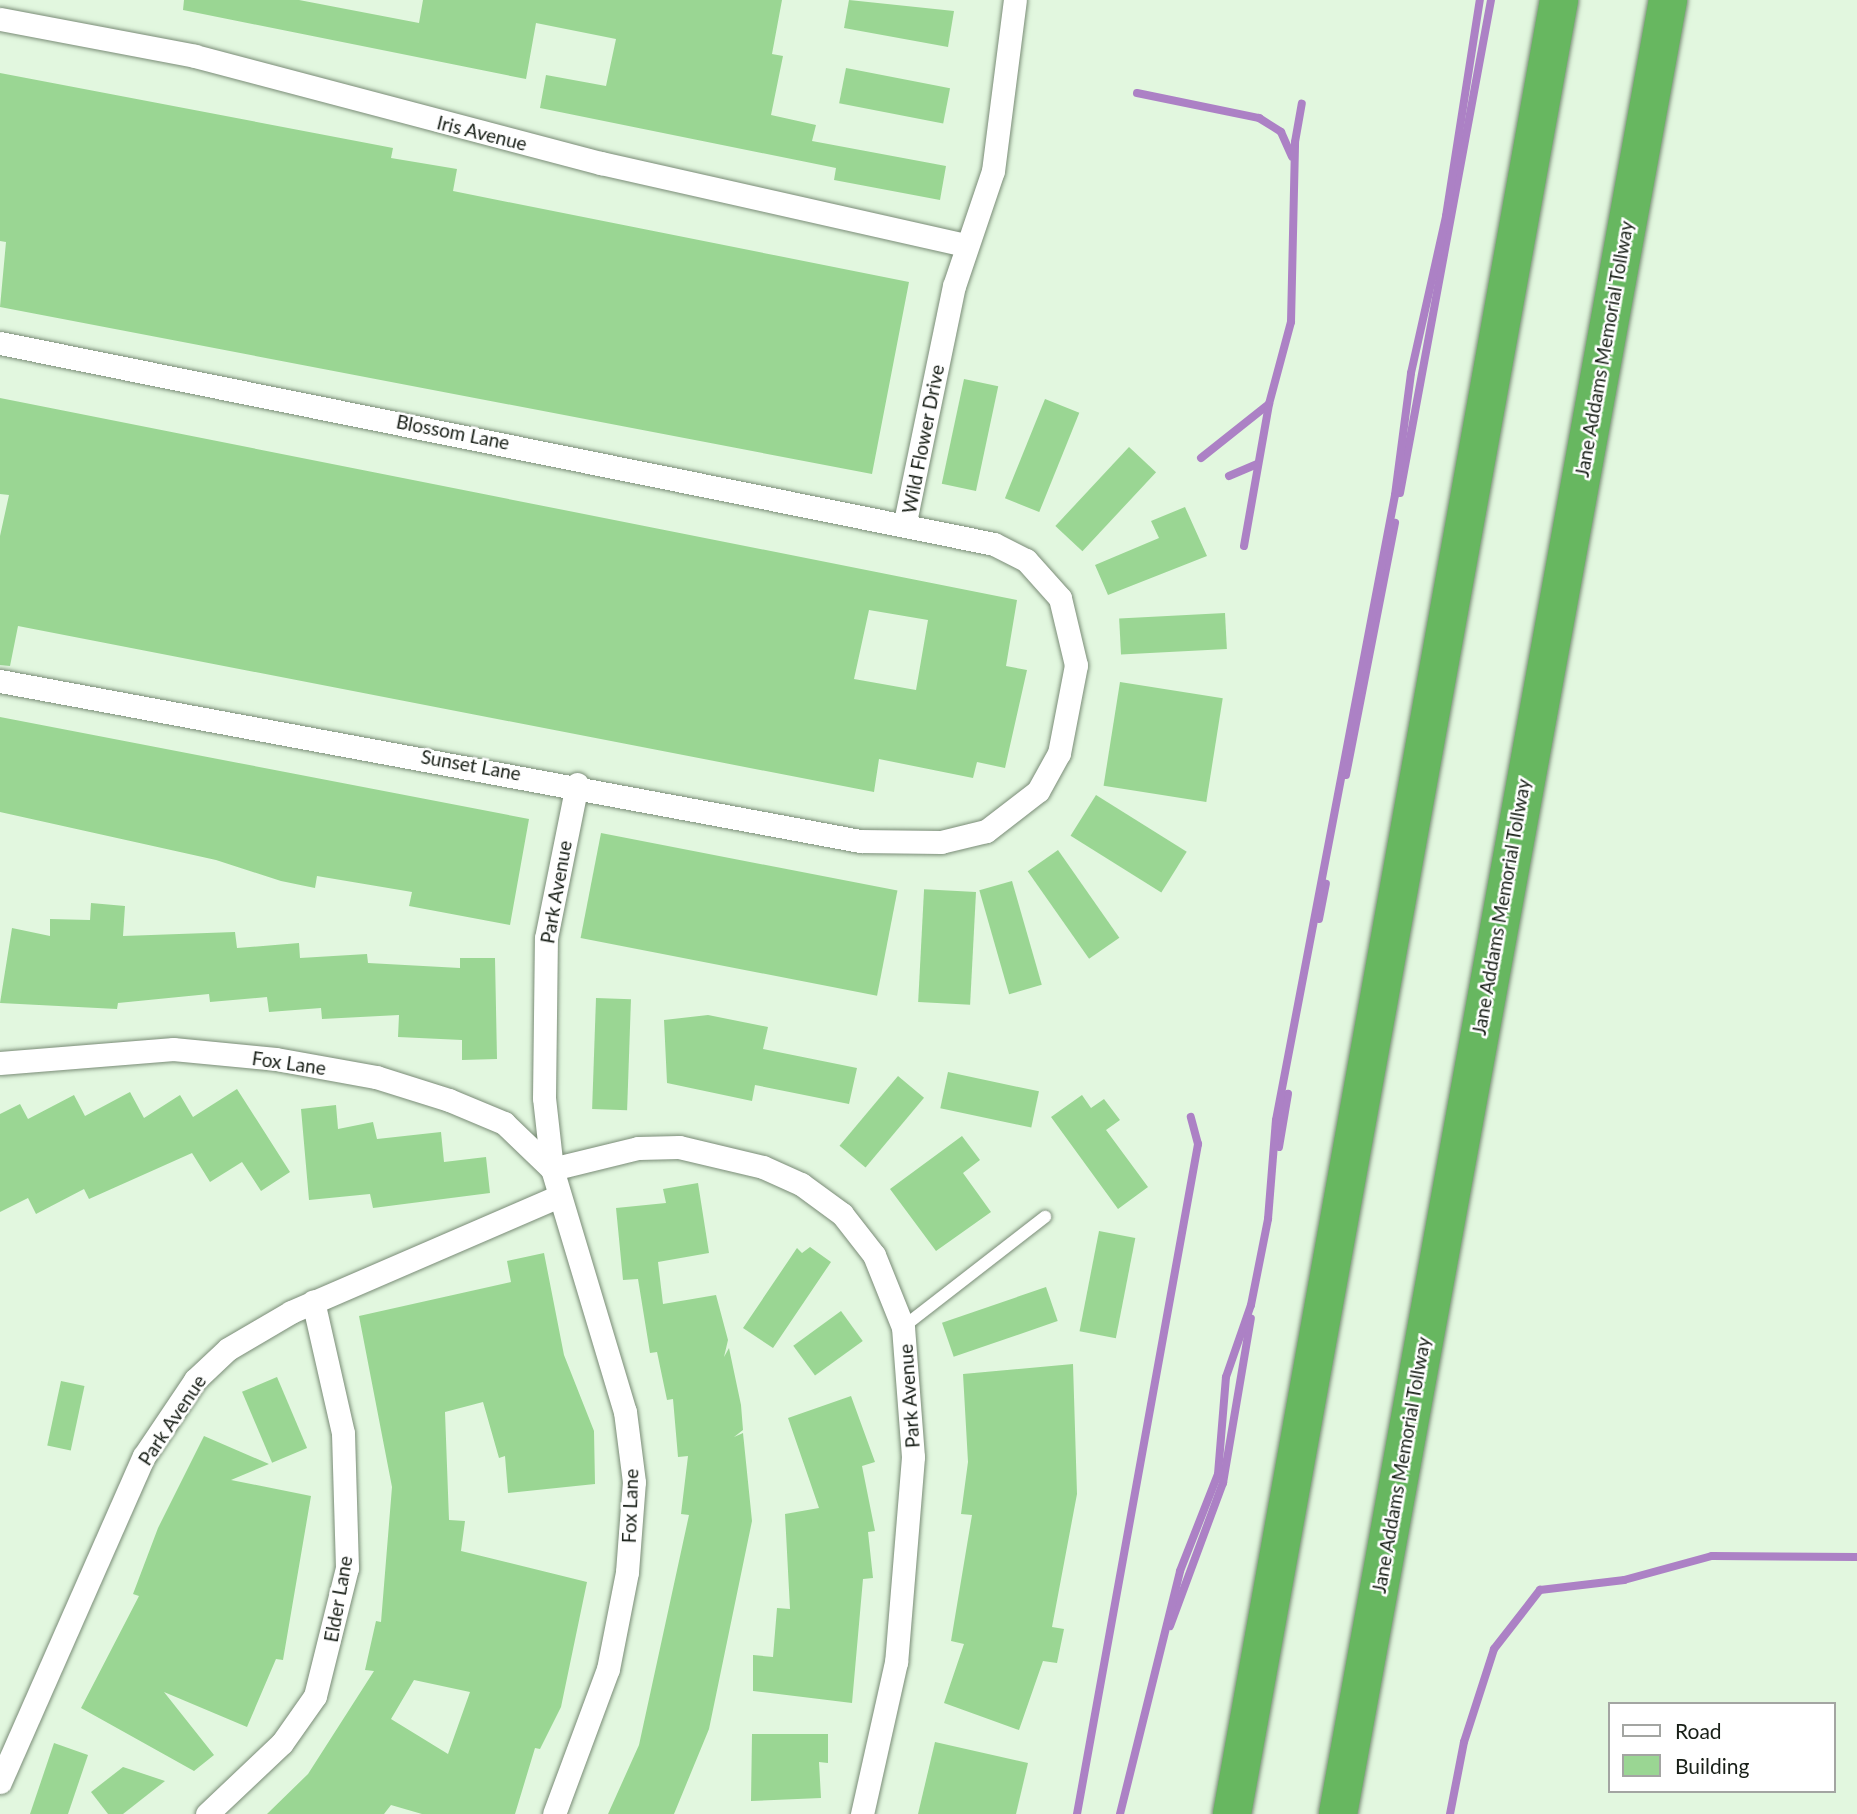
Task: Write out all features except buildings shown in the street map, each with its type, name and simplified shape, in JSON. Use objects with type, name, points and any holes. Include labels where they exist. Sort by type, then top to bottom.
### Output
[{"type":"highway","points":[[1233,1814],[1559,0]]},
{"type":"highway","name":"Jane Addams Memorial Tollway","points":[[1338,1814],[1668,0]]},
{"type":"highway","points":[[1212,1814],[1282,1540]]},
{"type":"street","name":"Wild Flower Drive","points":[[942,842],[986,831],[1038,791],[1071,711],[1074,642],[1060,598],[1026,560],[994,544],[905,522],[964,245],[993,171],[1015,0]]},
{"type":"street","name":"Iris Avenue","points":[[0,19],[195,57],[472,132],[964,245]]},
{"type":"street","name":"Blossom Lane","points":[[0,343],[905,522]]},
{"type":"street","name":"Sunset Lane","points":[[0,681],[577,784],[860,841],[942,842]]},
{"type":"street","name":"Park Avenue","points":[[0,1782],[144,1456],[195,1380],[229,1349],[313,1301],[559,1196],[552,1169],[544,1084],[545,937],[577,784]]},
{"type":"street","name":"Fox Lane","points":[[0,1063],[173,1049],[376,1077],[504,1123],[552,1169]]},
{"type":"street","name":"Park Avenue","points":[[552,1169],[638,1148],[679,1147],[763,1167],[801,1184],[859,1234],[903,1326],[913,1457],[908,1562],[896,1662],[862,1814]]},
{"type":"street","name":"Fox Lane","points":[[554,1814],[608,1669],[634,1482],[625,1412],[559,1196]]},
{"type":"street","name":"Elder Lane","points":[[207,1814],[282,1743],[314,1696],[347,1569],[343,1433],[313,1301]]},
{"type":"lane","points":[[903,1326],[1045,1217]]},
{"type":"waterway","points":[[1120,1814],[1180,1571],[1218,1474],[1226,1377],[1251,1305],[1268,1219],[1276,1120],[1395,495],[1411,373],[1446,216],[1480,0]]},
{"type":"waterway","points":[[1400,493],[1491,0]]},
{"type":"waterway","points":[[1137,93],[1259,118],[1281,132],[1292,157]]},
{"type":"waterway","points":[[1244,546],[1269,404],[1291,322],[1295,142],[1302,104]]},
{"type":"waterway","points":[[1201,458],[1269,404]]},
{"type":"waterway","points":[[1229,476],[1257,464]]},
{"type":"waterway","points":[[1346,775],[1395,523]]},
{"type":"waterway","points":[[1319,919],[1326,884]]},
{"type":"waterway","points":[[1279,1147],[1288,1094]]},
{"type":"waterway","points":[[1077,1814],[1198,1144],[1191,1117]]},
{"type":"waterway","points":[[1170,1626],[1223,1483],[1251,1318]]},
{"type":"waterway","points":[[1450,1814],[1464,1742],[1494,1649],[1540,1590],[1624,1580],[1712,1556],[1857,1557]]}]
